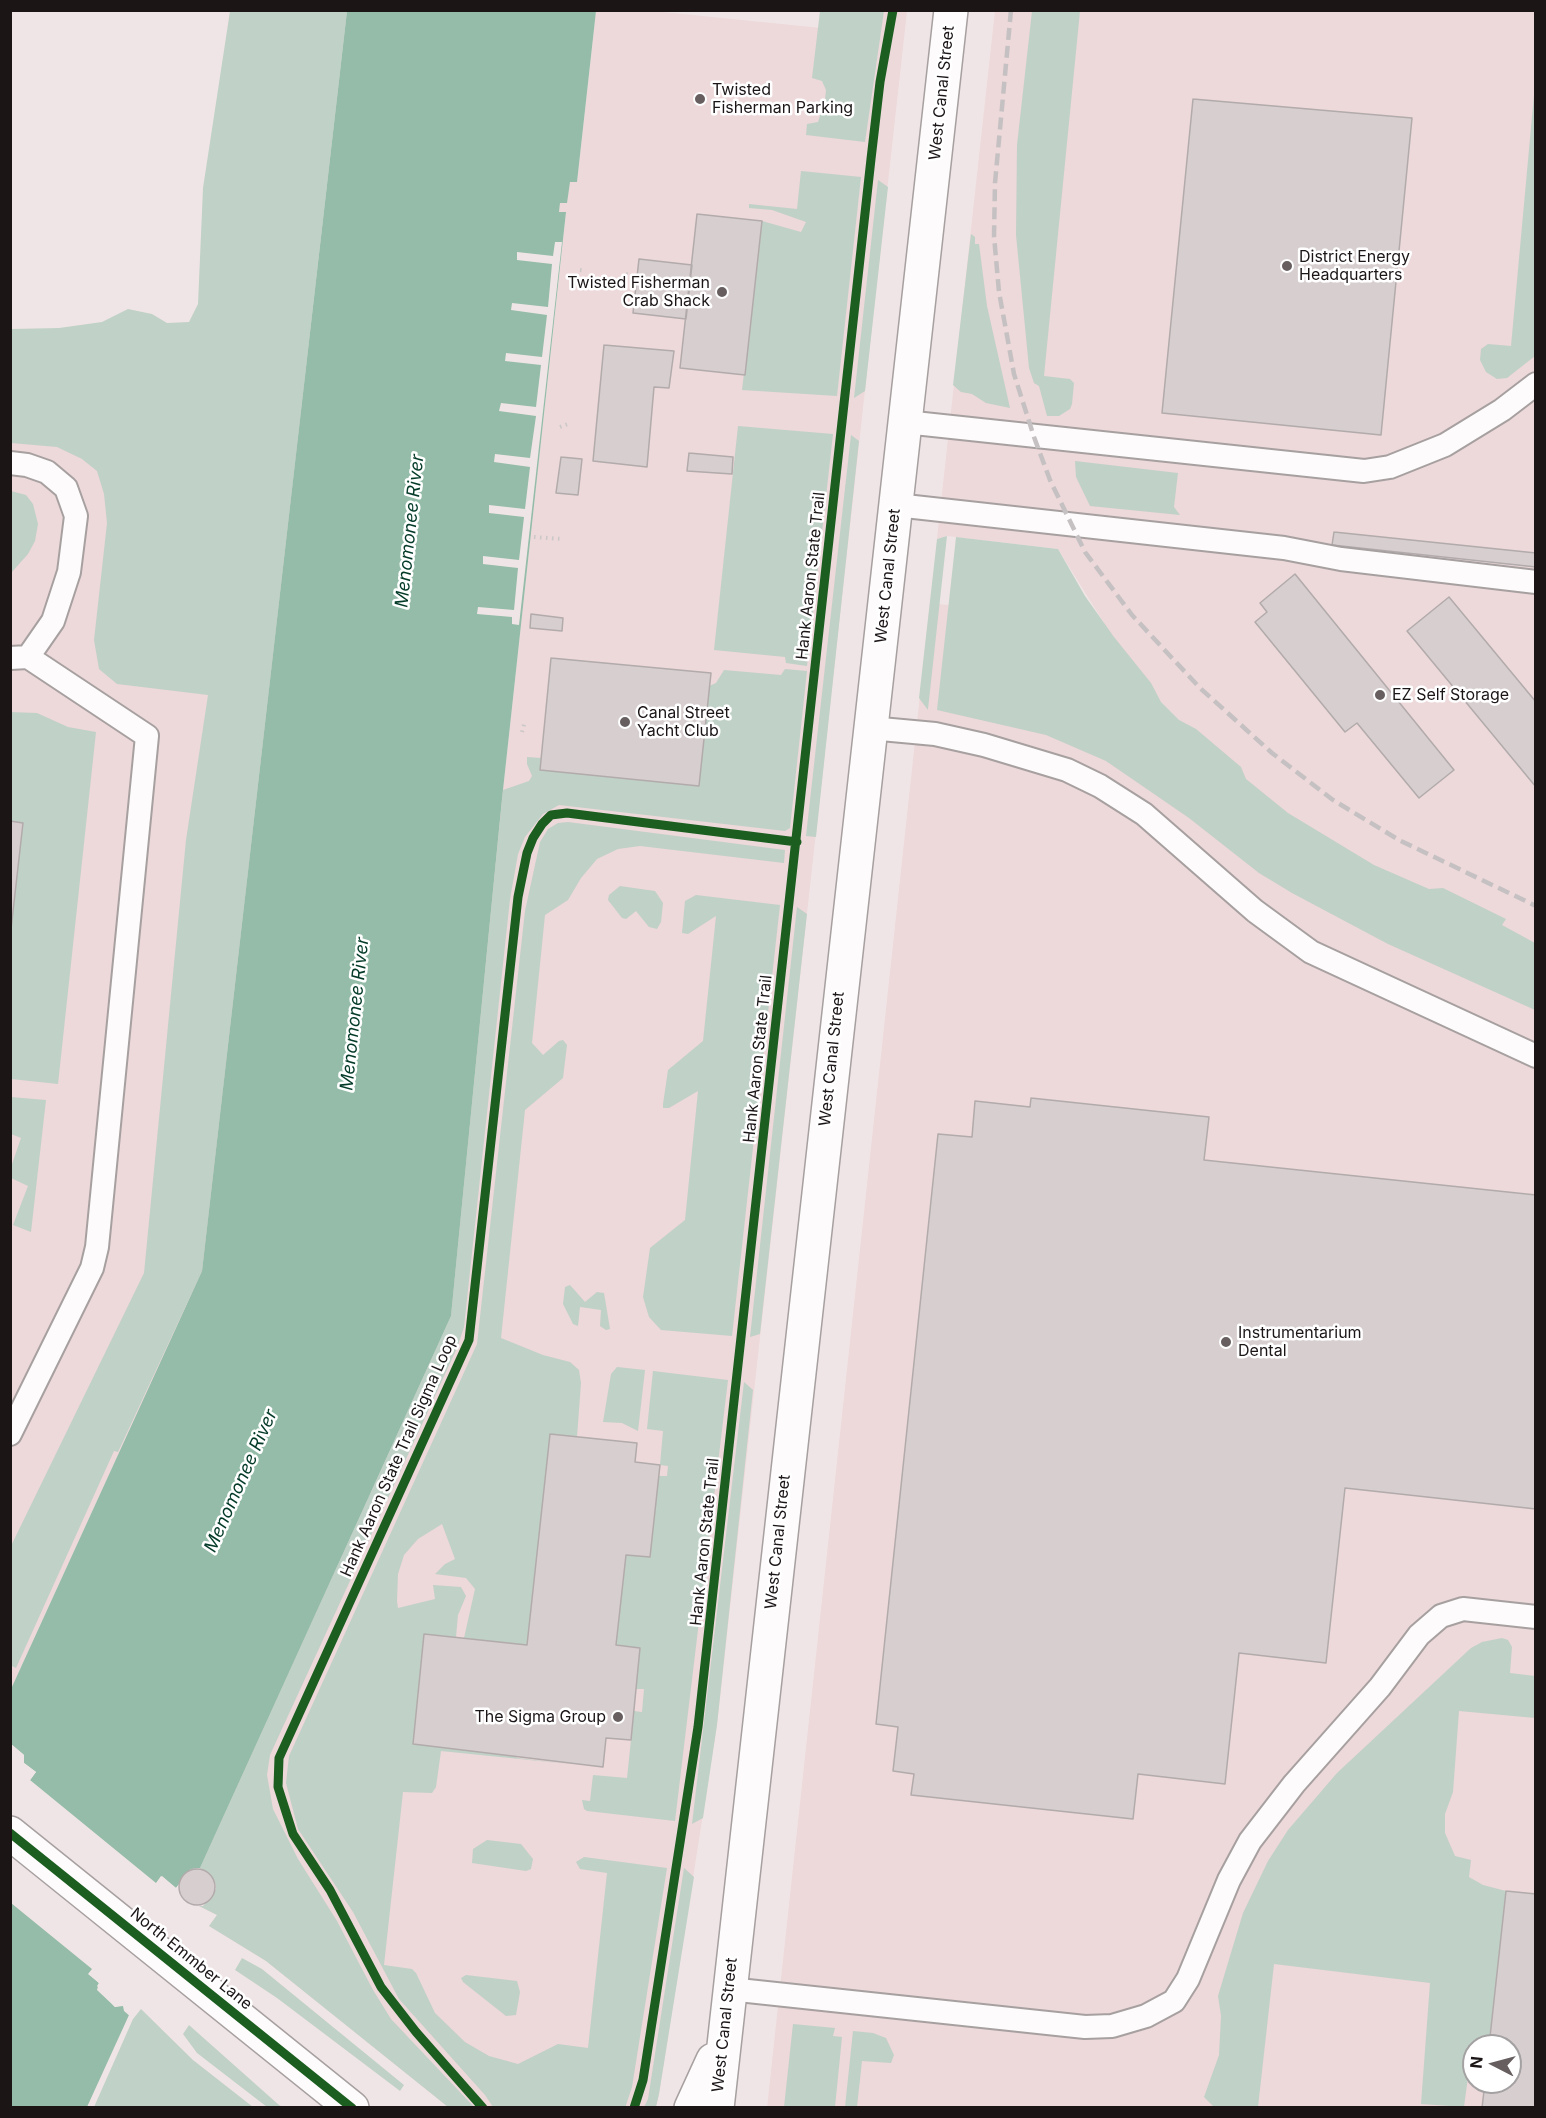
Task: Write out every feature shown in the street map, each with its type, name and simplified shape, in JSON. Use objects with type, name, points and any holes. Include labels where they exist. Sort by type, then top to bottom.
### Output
[{"type":"street","name":"West Canal Street","points":[[717,2108],[951,10]]},
{"type":"street","name":"North Emmber Lane","points":[[10,1833],[352,2108]]},
{"type":"street","points":[[691,2108],[723,2040]]},
{"type":"lane","points":[[905,422],[1364,471],[1390,467],[1445,445],[1502,410],[1536,384]]},
{"type":"lane","points":[[10,463],[27,465],[47,472],[66,488],[76,516],[69,572],[53,621],[19,658],[147,736],[97,1247],[92,1268],[10,1434]]},
{"type":"lane","points":[[896,505],[1284,548],[1341,559],[1536,582]]},
{"type":"lane","points":[[870,728],[935,734],[984,745],[1030,757],[1084,778],[1144,814],[1256,911],[1311,952],[1536,1056]]},
{"type":"lane","points":[[729,1989],[1085,2027],[1112,2026],[1146,2016],[1174,2001],[1188,1980],[1229,1880],[1250,1841],[1294,1784],[1380,1687],[1419,1635],[1441,1616],[1463,1609],[1536,1617]]},
{"type":"path","points":[[580,270],[586,271]]},
{"type":"path","points":[[560,427],[568,424]]},
{"type":"path","points":[[534,537],[562,539]]},
{"type":"path","points":[[522,732],[525,721]]},
{"type":"shaded area","points":[[230,11],[347,11],[202,1271],[118,1452],[114,1451],[16,1668],[10,1665],[10,1548],[144,1273],[186,840],[208,695],[117,684],[99,669],[94,640],[107,523],[104,494],[97,471],[82,459],[57,447],[11,443],[11,329],[59,328],[102,322],[128,309],[152,314],[167,323],[189,322],[198,304],[203,188]]},
{"type":"shaded area","points":[[596,11],[653,11],[880,34],[884,11],[907,11],[717,1725],[659,2094],[656,2107],[448,2107],[266,1961],[209,1926],[217,1915],[199,1906],[203,1906],[216,1889],[215,1881],[200,1868],[451,1316],[502,799],[566,213],[559,212],[560,202],[570,182],[577,182]]},
{"type":"shaded area","points":[[820,11],[884,11],[865,142],[806,135],[807,124],[818,122],[825,100],[826,90],[822,81],[812,78]]},
{"type":"shaded area","points":[[995,11],[1535,11],[1535,2107],[767,2108],[930,603],[1104,623],[1058,549],[947,536],[937,539]]},
{"type":"shaded area","points":[[1032,11],[1080,11],[1044,376],[1070,379],[1074,383],[1070,409],[1059,416],[1047,416],[1039,386],[1034,383],[1029,368],[1016,235],[1017,145]]},
{"type":"shaded area","points":[[1535,84],[1535,356],[1507,378],[1497,379],[1486,372],[1480,360],[1481,349],[1488,344],[1511,346]]},
{"type":"shaded area","points":[[801,171],[861,177],[837,396],[742,390],[762,221],[801,232],[806,222],[772,210],[749,208],[749,204],[797,209]]},
{"type":"shaded area","points":[[878,180],[888,187],[865,391],[854,398]]},
{"type":"shaded area","points":[[971,234],[975,237],[975,244],[979,244],[987,306],[1010,408],[986,403],[972,394],[961,392],[953,385]]},
{"type":"shaded area","points":[[11,353],[304,383],[202,1271],[11,1689]]},
{"type":"shaded area","points":[[738,426],[833,434],[807,666],[786,663],[785,657],[714,650]]},
{"type":"shaded area","points":[[851,435],[859,441],[816,837],[806,836]]},
{"type":"shaded area","points":[[1075,461],[1178,473],[1174,507],[1180,515],[1090,506],[1076,477]]},
{"type":"shaded area","points":[[11,491],[26,495],[33,504],[38,524],[35,541],[28,554],[11,573]]},
{"type":"shaded area","points":[[947,536],[928,710],[919,698],[937,539]]},
{"type":"shaded area","points":[[956,537],[1058,549],[1085,596],[1151,683],[1161,702],[1179,720],[1196,729],[1241,767],[1246,779],[1288,813],[1374,865],[1429,889],[1443,888],[1506,919],[1502,925],[1535,943],[1535,1010],[1388,944],[1292,893],[1259,873],[1189,818],[1106,761],[1046,735],[937,710]]},
{"type":"shaded area","points":[[785,669],[807,671],[790,828],[785,831],[559,805],[543,814],[525,837],[518,854],[510,899],[464,1327],[457,1348],[270,1755],[267,1775],[273,1809],[298,1859],[337,1921],[373,1990],[391,2019],[474,2107],[448,2107],[266,1961],[209,1926],[217,1915],[199,1906],[203,1906],[216,1889],[215,1881],[200,1868],[451,1316],[503,790],[529,781],[532,776],[527,757],[541,758],[541,770],[699,786],[709,686],[716,683],[724,670],[781,675]]},
{"type":"shaded area","points":[[10,712],[37,713],[68,727],[96,732],[58,1084],[11,1079],[10,938],[23,823],[11,821]]},
{"type":"shaded area","points":[[568,822],[785,850],[784,863],[640,846],[618,849],[597,859],[581,878],[568,900],[545,915],[532,1043],[543,1055],[559,1041],[563,1040],[567,1045],[563,1078],[525,1110],[501,1338],[543,1355],[570,1362],[579,1370],[581,1383],[577,1437],[550,1434],[527,1645],[464,1638],[475,1589],[466,1578],[435,1574],[445,1564],[455,1559],[442,1524],[418,1539],[404,1555],[398,1574],[397,1601],[398,1608],[435,1599],[433,1585],[461,1587],[466,1596],[458,1615],[456,1637],[424,1634],[413,1744],[516,1755],[517,1758],[569,1764],[441,1751],[436,1787],[432,1793],[403,1792],[384,1965],[412,1969],[435,2013],[465,2042],[489,2056],[518,2064],[558,2044],[588,2048],[607,1873],[580,1869],[576,1862],[584,1857],[667,1868],[632,2087],[625,2108],[493,2107],[485,2095],[399,1999],[353,1912],[298,1829],[286,1783],[289,1756],[477,1344],[525,911],[540,842],[548,829],[558,823]]},
{"type":"shaded area","points":[[620,886],[655,891],[663,903],[661,922],[657,929],[649,927],[636,911],[626,919],[622,918],[608,900],[609,895]]},
{"type":"shaded area","points":[[696,895],[780,905],[732,1336],[661,1330],[649,1317],[643,1297],[650,1248],[685,1220],[698,1091],[669,1108],[663,1108],[663,1104],[668,1070],[703,1041],[716,916],[688,934],[682,933],[685,901]]},
{"type":"shaded area","points":[[797,907],[807,914],[760,1334],[750,1337]]},
{"type":"shaded area","points":[[11,1097],[46,1100],[31,1232],[13,1225],[28,1186],[11,1178],[11,1167],[21,1138],[11,1134]]},
{"type":"shaded area","points":[[570,1285],[585,1302],[597,1292],[604,1293],[610,1329],[606,1330],[600,1326],[601,1310],[580,1307],[578,1326],[573,1324],[563,1304],[565,1287]]},
{"type":"shaded area","points":[[617,1367],[645,1370],[638,1431],[622,1423],[603,1422],[611,1374]]},
{"type":"shaded area","points":[[653,1371],[728,1380],[675,1821],[587,1811],[584,1809],[582,1800],[590,1801],[593,1775],[627,1778],[634,1711],[642,1712],[644,1689],[636,1689],[640,1648],[616,1645],[626,1555],[650,1557],[658,1476],[667,1476],[668,1466],[660,1465],[663,1431],[647,1429]]},
{"type":"shaded area","points":[[744,1382],[753,1390],[717,1725],[703,1818],[692,1824]]},
{"type":"shaded area","points":[[1502,1638],[1508,1640],[1512,1647],[1510,1673],[1535,1676],[1535,1718],[1459,1711],[1453,1792],[1445,1814],[1445,1833],[1455,1856],[1471,1860],[1469,1877],[1483,1885],[1506,1891],[1490,2034],[1462,2034],[1462,2094],[1466,2094],[1464,2107],[1421,2104],[1430,1983],[1274,1964],[1258,2107],[1214,2107],[1204,2097],[1219,2055],[1221,2016],[1218,1996],[1243,1913],[1268,1861],[1288,1830],[1337,1773],[1471,1648],[1482,1642]]},
{"type":"shaded area","points":[[487,1840],[521,1844],[533,1859],[531,1869],[526,1871],[472,1863],[473,1849]]},
{"type":"shaded area","points":[[684,1868],[694,1877],[659,2094],[656,2107],[644,2107],[648,2099]]},
{"type":"shaded area","points":[[242,1958],[262,1969],[404,2085],[400,2091],[277,1998],[235,1970]]},
{"type":"shaded area","points":[[466,1975],[517,1981],[520,1992],[516,2015],[506,2016],[463,1982],[461,1978]]},
{"type":"shaded area","points":[[141,2009],[193,2060],[253,2107],[94,2107],[133,2019]]},
{"type":"shaded area","points":[[793,2024],[835,2028],[833,2036],[842,2037],[835,2107],[784,2107]]},
{"type":"shaded area","points":[[189,2025],[283,2107],[267,2107],[197,2053],[183,2034]]},
{"type":"shaded area","points":[[853,2031],[873,2033],[886,2038],[894,2055],[891,2063],[862,2061],[857,2107],[845,2107]]},
{"type":"water","name":"Menomonee River","points":[[347,11],[596,11],[577,182],[570,182],[567,203],[560,203],[559,212],[566,212],[502,799],[451,1316],[200,1868],[191,1869],[176,1888],[162,1876],[89,1974],[99,1983],[97,1986],[115,2007],[123,2005],[129,2015],[87,2107],[11,2108],[11,1806],[36,1772],[24,1763],[24,1755],[11,1744],[11,1689],[202,1271]]},
{"type":"pier","points":[[555,242],[562,242],[519,625],[512,624],[512,617],[477,614],[478,607],[514,610],[518,568],[483,564],[483,556],[519,560],[524,517],[489,513],[489,505],[525,509],[530,467],[494,462],[495,454],[530,458],[536,416],[499,411],[501,403],[536,407],[541,365],[505,361],[506,353],[542,357],[547,315],[511,310],[512,303],[548,307],[552,264],[517,260],[517,252],[553,256]]},
{"type":"pier","points":[[11,1744],[24,1755],[24,1763],[36,1772],[30,1780],[156,1883],[161,1876],[176,1888],[191,1869],[202,1870],[192,1872],[177,1891],[162,1880],[93,1974],[102,1981],[100,1989],[116,2004],[125,2003],[131,2017],[124,2011],[123,2006],[115,2007],[97,1990],[99,1983],[88,1974],[92,1969],[11,1903],[10,1801],[32,1772],[22,1765],[21,1757],[10,1748]]},
{"type":"building","name":"District Energy Headquarters","points":[[1193,99],[1412,118],[1381,435],[1162,413]]},
{"type":"building","name":"Twisted Fisherman Crab Shack","points":[[697,214],[762,221],[745,375],[680,368]]},
{"type":"building","points":[[639,259],[692,265],[686,319],[633,313]]},
{"type":"building","points":[[604,345],[674,351],[669,388],[654,387],[647,467],[593,461]]},
{"type":"building","points":[[689,453],[733,457],[732,474],[687,471]]},
{"type":"building","points":[[561,457],[582,459],[578,495],[556,493]]},
{"type":"building","points":[[1334,532],[1536,553],[1536,567],[1332,545]]},
{"type":"building","points":[[1295,574],[1454,770],[1419,798],[1357,723],[1345,732],[1255,622],[1267,612],[1260,603]]},
{"type":"building","points":[[1449,597],[1536,702],[1536,787],[1407,631]]},
{"type":"building","points":[[531,614],[563,618],[562,631],[530,628]]},
{"type":"building","name":"Canal Street Yacht Club","points":[[551,658],[711,673],[699,786],[540,770]]},
{"type":"building","points":[[10,821],[23,823],[10,938]]},
{"type":"building","name":"Instrumentarium Dental","points":[[1031,1098],[1209,1117],[1204,1160],[1536,1195],[1536,1509],[1345,1488],[1326,1663],[1239,1653],[1225,1784],[1138,1774],[1133,1819],[911,1795],[914,1774],[893,1771],[898,1727],[876,1724],[938,1134],[972,1137],[975,1101],[1030,1107]]},
{"type":"building","points":[[550,1434],[637,1443],[635,1462],[660,1465],[650,1557],[626,1555],[616,1645],[640,1648],[631,1740],[606,1738],[603,1767],[413,1744],[424,1634],[527,1645]]},
{"type":"building","points":[[197,1869],[210,1874],[215,1887],[210,1900],[197,1905],[184,1900],[179,1887],[184,1874]]},
{"type":"building","points":[[1506,1891],[1536,1894],[1536,2108],[1482,2108],[1484,2094],[1522,2094],[1522,2034],[1490,2034]]},
{"type":"railway","points":[[1011,10],[995,183],[994,236],[999,292],[1014,374],[1034,437],[1050,480],[1085,552],[1132,615],[1200,688],[1272,753],[1333,800],[1399,840],[1536,906]]},
{"type":"cycle path","name":"Hank Aaron State Trail","points":[[634,2108],[643,2080],[698,1727],[871,159],[880,82],[893,10]]},
{"type":"cycle path","name":"Hank Aaron State Trail Sigma Loop","points":[[483,2108],[416,2032],[381,1987],[330,1890],[293,1834],[278,1787],[279,1758],[469,1340],[518,897],[527,853],[533,838],[551,815],[567,813],[797,842]]},
{"type":"cycle path","points":[[10,1833],[352,2108]]},
{"type":"place","name":"Twisted Fisherman Parking","points":[[700,99]]},
{"type":"place","name":"District Energy Headquarters","points":[[1287,266]]},
{"type":"place","name":"Twisted Fisherman Crab Shack","points":[[722,292]]},
{"type":"place","name":"EZ Self Storage","points":[[1380,695]]},
{"type":"place","name":"Canal Street Yacht Club","points":[[625,722]]},
{"type":"place","name":"Instrumentarium Dental","points":[[1226,1342]]},
{"type":"place","name":"The Sigma Group","points":[[618,1717]]}]
